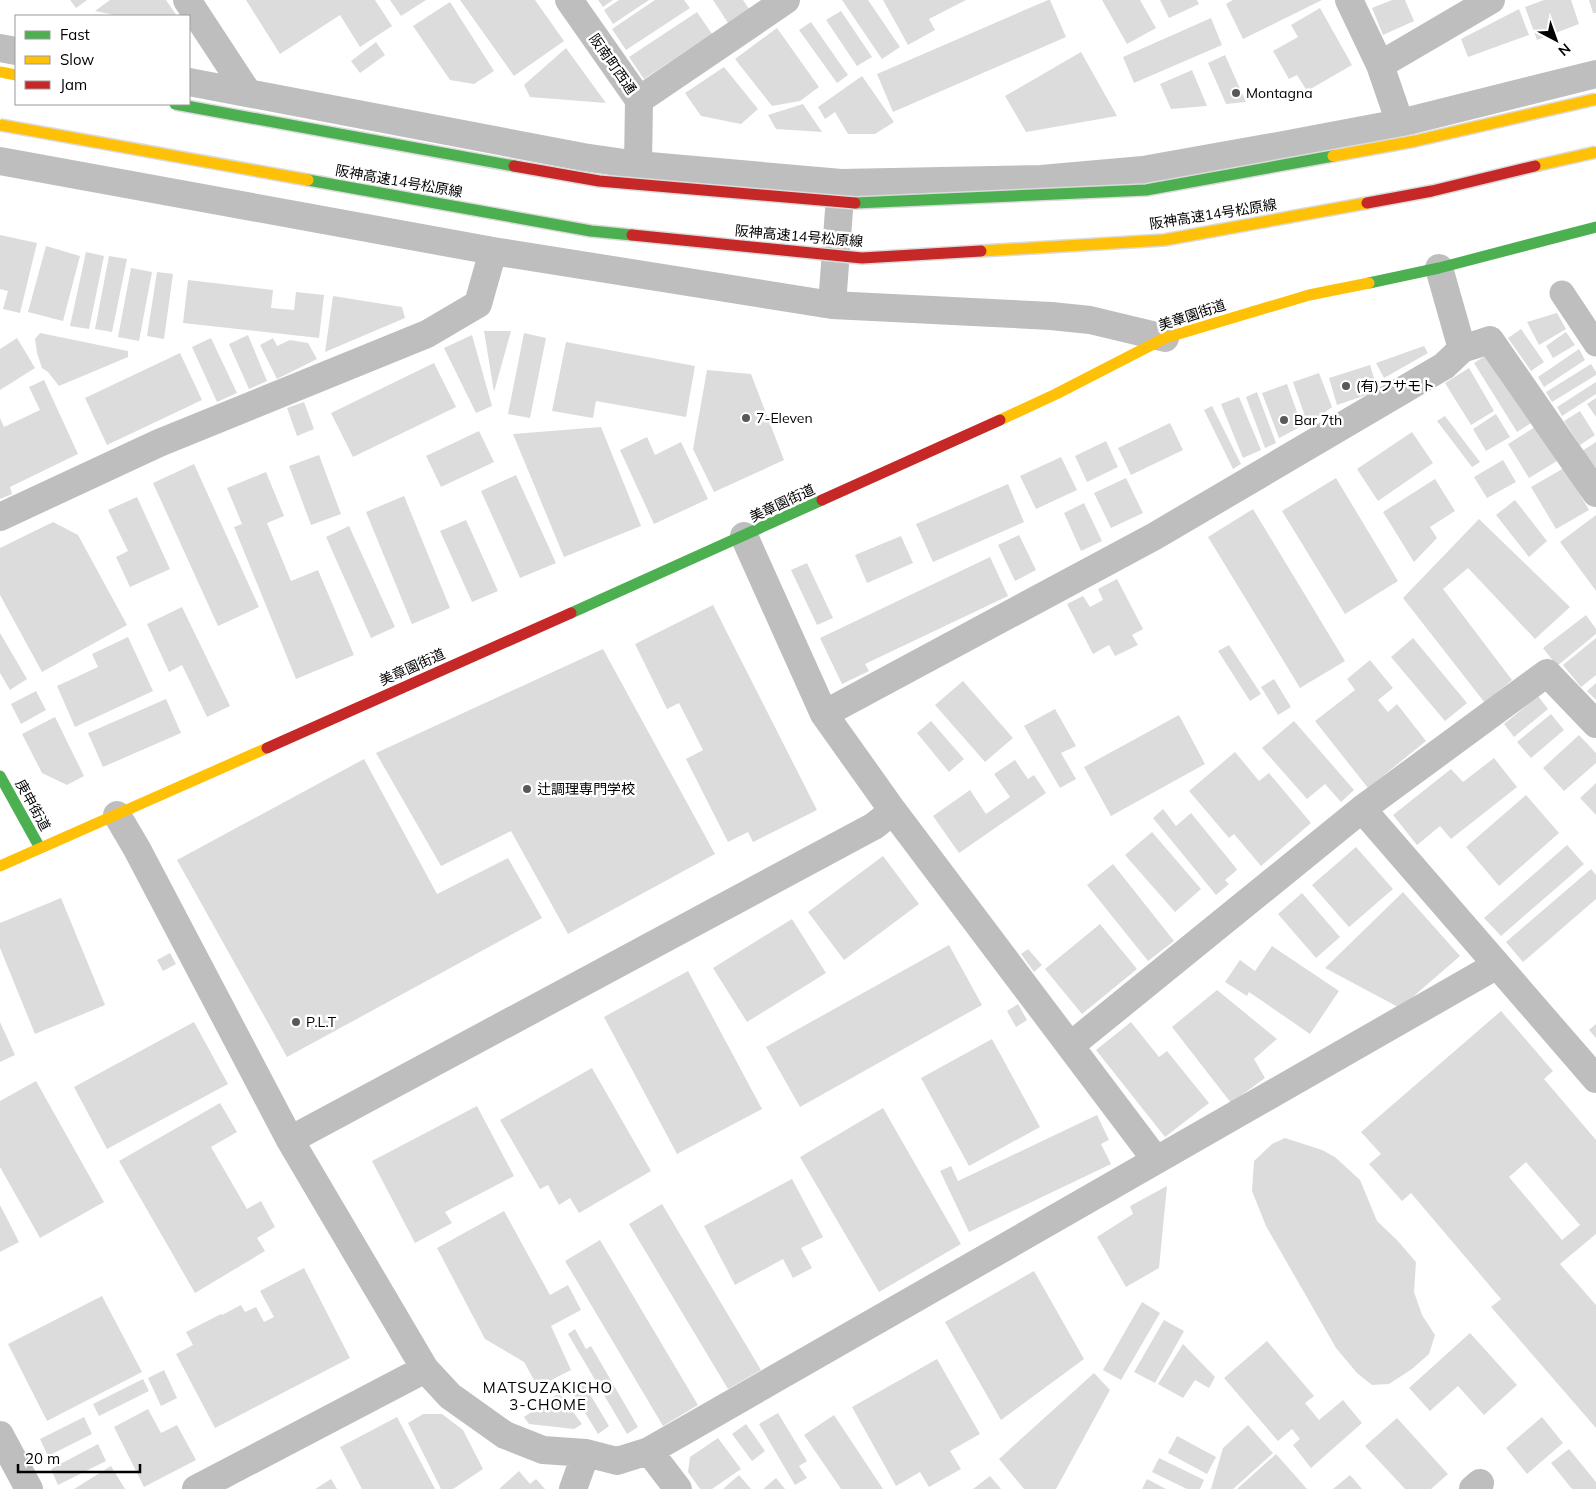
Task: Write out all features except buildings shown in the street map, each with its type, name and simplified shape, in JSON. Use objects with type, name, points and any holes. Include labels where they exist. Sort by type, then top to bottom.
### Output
[{"type":"main road","points":[[0,72],[15,75]]},
{"type":"main road","points":[[180,105],[599,182],[854,203],[1146,190],[1415,141],[1596,99]]},
{"type":"main road","name":"阪神高速14号松原線","points":[[0,125],[591,231],[862,258],[1164,240],[1432,191],[1596,152]]},
{"type":"main road","name":"美章園街道","points":[[0,866],[744,536],[1056,394],[1165,338],[1310,295],[1439,268],[1596,227]]},
{"type":"main road","name":"庚申街道","points":[[0,776],[40,848]]},
{"type":"street","points":[[187,0],[248,93]]},
{"type":"street","name":"阪南町西通","points":[[568,0],[639,100],[638,165]]},
{"type":"street","points":[[1349,0],[1380,65],[1400,122]]},
{"type":"street","points":[[1380,65],[1491,0]]},
{"type":"street","points":[[639,100],[774,3]]},
{"type":"street","points":[[0,48],[15,51]]},
{"type":"street","points":[[190,82],[583,157],[638,165],[841,183],[1041,179],[1143,170],[1400,122],[1596,74]]},
{"type":"street","points":[[0,161],[493,251],[832,305],[1051,316],[1090,320],[1165,338]]},
{"type":"street","points":[[832,305],[841,183]]},
{"type":"street","points":[[0,517],[160,443],[427,334],[478,304],[493,251]]},
{"type":"street","points":[[1439,268],[1462,349]]},
{"type":"street","points":[[824,714],[1155,536],[1444,366],[1462,349],[1490,340],[1596,493]]},
{"type":"street","points":[[744,536],[824,714],[893,811],[1156,1160]]},
{"type":"street","points":[[1070,1046],[1362,808],[1547,673],[1596,724]]},
{"type":"street","points":[[1362,808],[1596,1079]]},
{"type":"street","points":[[290,1140],[866,831],[893,811]]},
{"type":"street","points":[[117,815],[137,849],[290,1140],[425,1369],[450,1396],[505,1435],[543,1450],[586,1453],[617,1460],[649,1451],[1497,965]]},
{"type":"street","points":[[196,1489],[425,1369]]},
{"type":"street","points":[[0,1435],[29,1489]]},
{"type":"street","points":[[649,1451],[678,1489]]},
{"type":"street","points":[[573,1489],[586,1453]]},
{"type":"lane","points":[[1562,293],[1596,344]]},
{"type":"traffic: fast","points":[[180,105],[514,166]]},
{"type":"traffic: fast","points":[[855,203],[1146,190],[1333,156]]},
{"type":"traffic: fast","points":[[308,180],[591,231],[632,235]]},
{"type":"traffic: fast","points":[[1369,283],[1439,268],[1596,227]]},
{"type":"traffic: fast","points":[[571,613],[822,500]]},
{"type":"traffic: fast","points":[[0,776],[40,848]]},
{"type":"traffic: slow","points":[[0,72],[15,75]]},
{"type":"traffic: slow","points":[[1333,156],[1415,141],[1596,99]]},
{"type":"traffic: slow","points":[[0,125],[308,180]]},
{"type":"traffic: slow","points":[[1535,166],[1596,152]]},
{"type":"traffic: slow","points":[[981,251],[1164,240],[1367,203]]},
{"type":"traffic: slow","points":[[1000,420],[1056,394],[1165,338],[1309,295],[1369,283]]},
{"type":"traffic: slow","points":[[0,866],[267,748]]},
{"type":"traffic: jam","points":[[514,166],[599,181],[855,203]]},
{"type":"traffic: jam","points":[[1367,203],[1432,191],[1535,166]]},
{"type":"traffic: jam","points":[[632,235],[862,258],[981,251]]},
{"type":"traffic: jam","points":[[822,500],[1000,420]]},
{"type":"traffic: jam","points":[[267,748],[571,613]]},
{"type":"place","name":"Montagna","points":[[1236,93]]},
{"type":"place","name":"(有)フサモト","points":[[1346,386]]},
{"type":"place","name":"7-Eleven","points":[[746,418]]},
{"type":"place","name":"Bar 7th","points":[[1284,420]]},
{"type":"place","name":"辻調理専門学校","points":[[527,789]]},
{"type":"place","name":"P.L.T","points":[[296,1022]]},
{"type":"district","name":"MATSUZAKICHO 3-CHOME","points":[[548,1396]]}]
